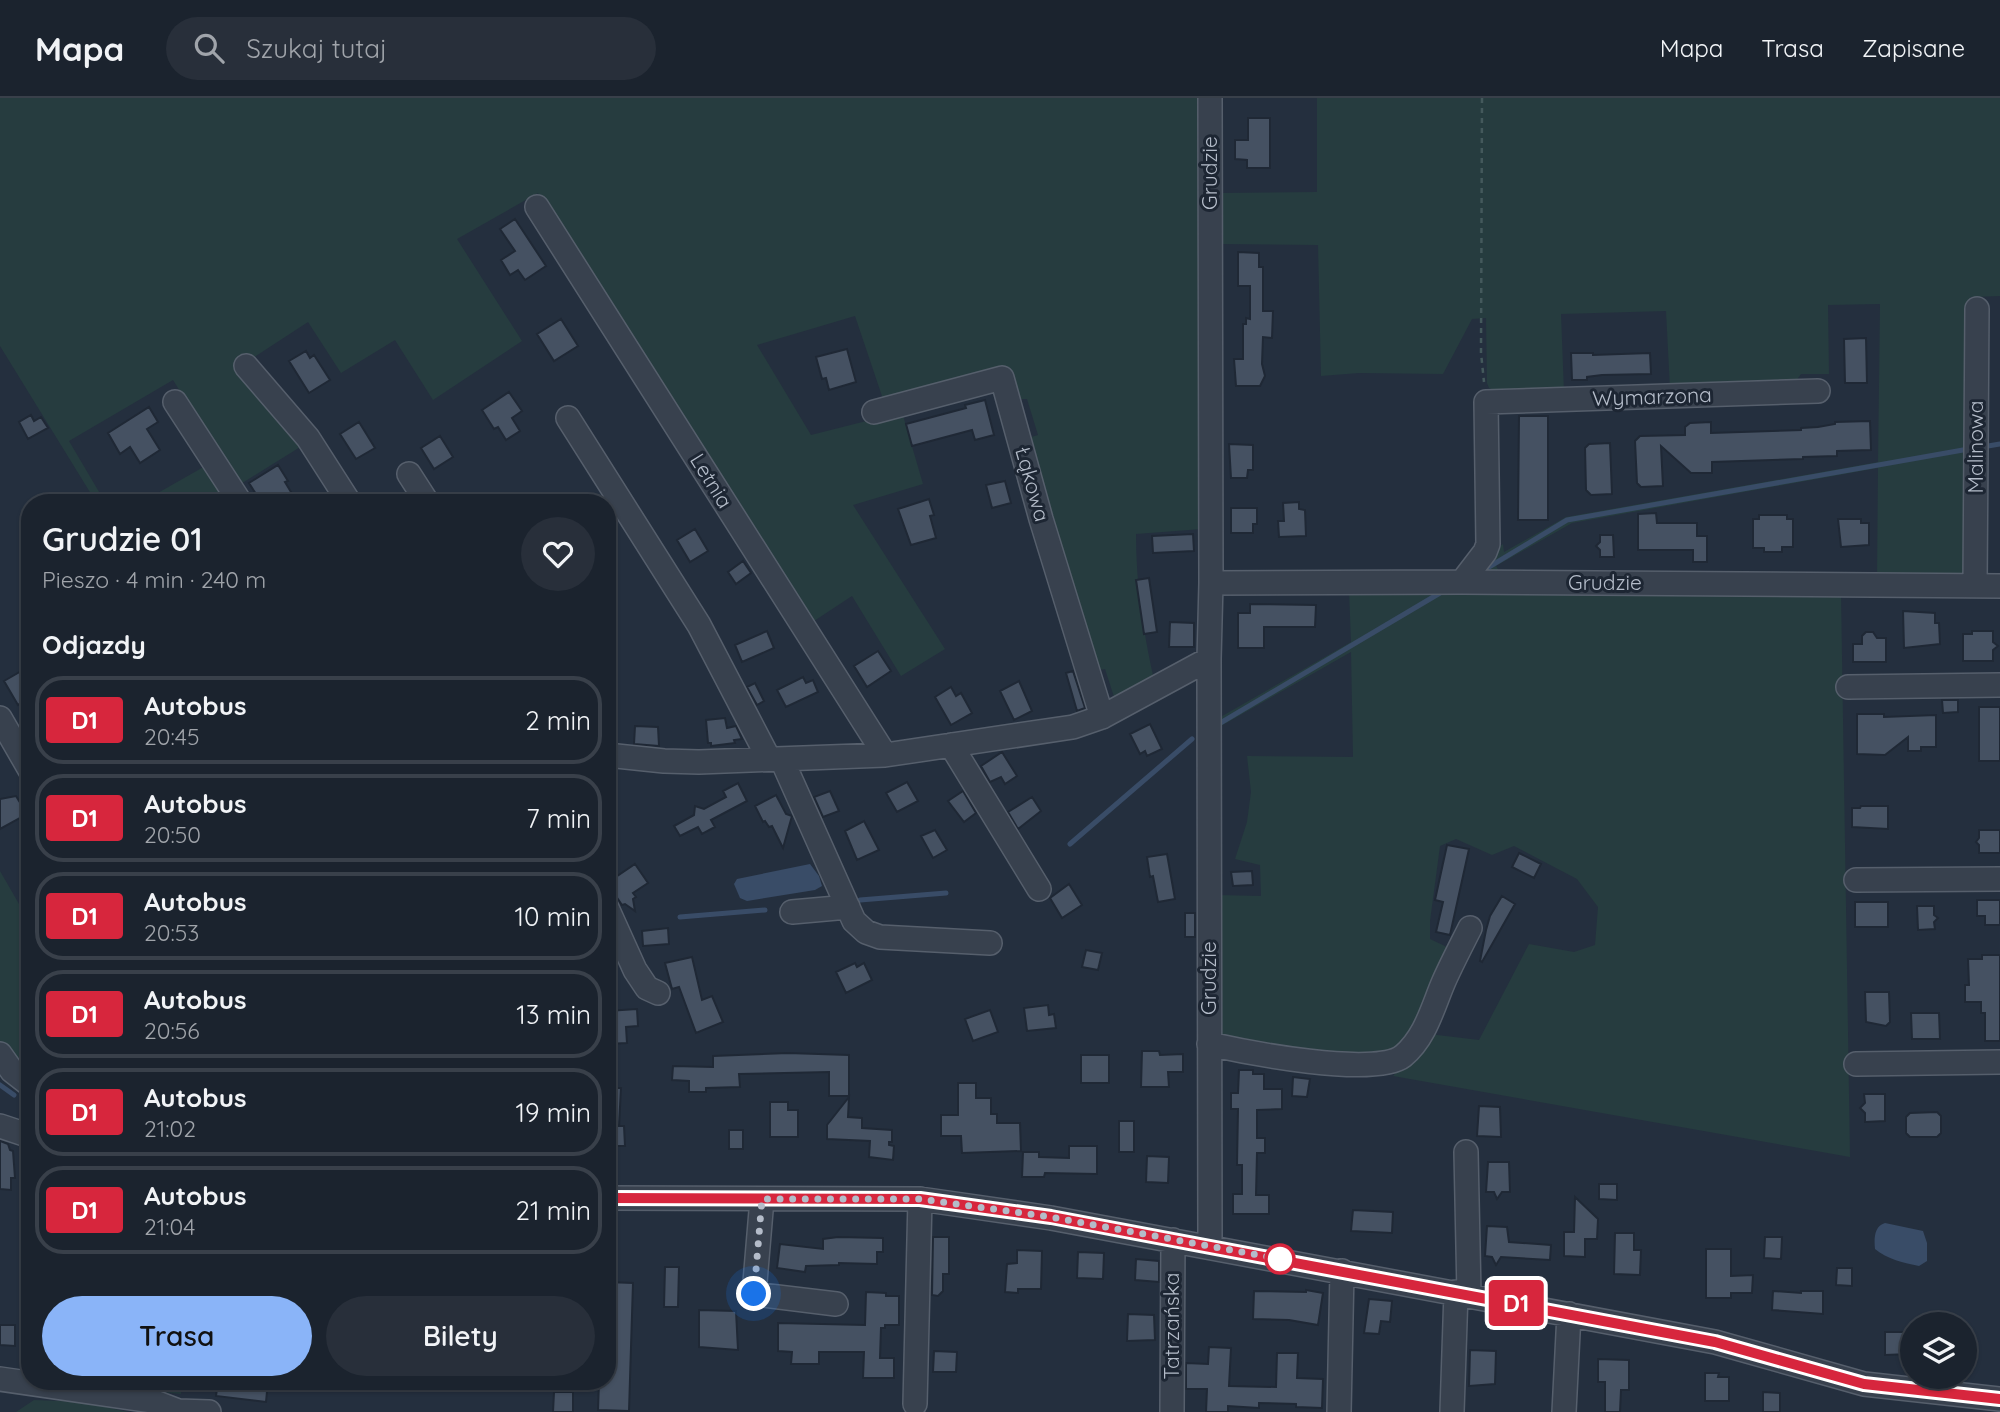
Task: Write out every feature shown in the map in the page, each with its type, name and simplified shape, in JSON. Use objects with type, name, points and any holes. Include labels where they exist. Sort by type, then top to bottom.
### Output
[{"type":"street","name":"Grudzie","points":[[1210,98],[1210,1247]]},
{"type":"street","name":"Letnia","points":[[537,207],[885,755]]},
{"type":"street","name":"Malinowa","points":[[1975,585],[1977,309]]},
{"type":"street","points":[[246,366],[308,438],[344,494]]},
{"type":"street","name":"Łąkowa","points":[[874,412],[1002,377],[1041,519],[1102,717]]},
{"type":"street","name":"Wymarzona","points":[[1486,402],[1818,391]]},
{"type":"street","points":[[176,402],[235,494]]},
{"type":"street","points":[[1462,582],[1481,558],[1488,544],[1486,402]]},
{"type":"street","points":[[568,418],[699,625],[775,760],[855,921],[866,932],[880,937],[990,943]]},
{"type":"street","points":[[409,474],[422,494]]},
{"type":"street","name":"Grudzie","points":[[1211,583],[2000,586]]},
{"type":"street","points":[[616,756],[664,761],[885,755],[1073,727],[1102,717],[1209,659]]},
{"type":"street","points":[[1848,687],[2000,685]]},
{"type":"street","points":[[0,718],[21,754]]},
{"type":"street","points":[[951,745],[1040,889]]},
{"type":"street","points":[[1856,880],[2000,879]]},
{"type":"street","points":[[792,912],[848,907]]},
{"type":"street","points":[[616,928],[635,970],[647,988],[658,993]]},
{"type":"street","points":[[1209,1044],[1265,1056],[1374,1066],[1401,1057],[1413,1046],[1430,1017],[1443,982],[1470,928]]},
{"type":"street","points":[[0,1054],[21,1078]]},
{"type":"street","points":[[1856,1064],[2000,1062]]},
{"type":"street","points":[[0,1126],[21,1128]]},
{"type":"street","points":[[1452,1412],[1462,1293],[1466,1152]]},
{"type":"street","points":[[616,1198],[920,1199],[1051,1217],[1715,1342],[1864,1384],[2000,1399]]},
{"type":"street","points":[[762,1199],[754,1294],[836,1304]]},
{"type":"street","points":[[915,1404],[920,1199]]},
{"type":"street","name":"Tatrzańska","points":[[1172,1412],[1173,1240]]},
{"type":"street","points":[[1339,1412],[1342,1271]]},
{"type":"street","points":[[1564,1412],[1569,1314]]},
{"type":"street","points":[[0,1379],[21,1382]]},
{"type":"street","points":[[76,1390],[152,1401],[178,1411],[209,1412]]},
{"type":"path","points":[[1482,98],[1481,353],[1486,402]]},
{"type":"green space","points":[[0,98],[1203,98],[1202,529],[1136,534],[1141,607],[1154,680],[1116,703],[1105,669],[1099,670],[1025,439],[1038,435],[1027,399],[1018,399],[1005,369],[885,405],[855,316],[757,345],[811,435],[902,412],[923,484],[853,505],[945,649],[901,676],[852,596],[811,623],[538,193],[457,239],[522,341],[433,400],[395,340],[341,373],[308,322],[239,367],[305,444],[239,485],[173,380],[69,441],[100,494],[91,494],[0,346]]},
{"type":"green space","points":[[1317,98],[2000,98],[2000,296],[1970,297],[1968,579],[1877,578],[1878,468],[1572,523],[1496,566],[1502,576],[1477,578],[1490,553],[1503,544],[1504,552],[1566,517],[1878,462],[1880,304],[1828,305],[1829,374],[1801,374],[1793,385],[1670,389],[1666,311],[1561,314],[1564,392],[1496,391],[1489,388],[1486,318],[1472,319],[1443,374],[1359,373],[1321,376],[1318,245],[1219,244],[1219,193],[1317,192]]},
{"type":"green space","points":[[207,465],[226,494],[156,494]]},
{"type":"green space","points":[[1349,590],[1841,593],[1850,1157],[1393,1076],[1429,1034],[1479,1040],[1529,944],[1574,952],[1595,945],[1598,907],[1577,879],[1514,846],[1492,855],[1456,839],[1440,846],[1430,939],[1449,948],[1410,1036],[1387,1057],[1278,1052],[1220,1037],[1217,895],[1261,896],[1260,865],[1235,859],[1247,822],[1251,792],[1247,756],[1353,757],[1351,652],[1214,730],[1217,719],[1351,642]]},
{"type":"green space","points":[[0,871],[21,907],[21,1065],[0,1045]]},
{"type":"green space","points":[[146,1390],[181,1390],[181,1394]]},
{"type":"green space","points":[[34,1400],[84,1402],[128,1412],[16,1412]]},
{"type":"water","points":[[810,864],[819,876],[822,886],[815,890],[747,901],[740,898],[734,884],[737,879]]},
{"type":"water","points":[[1885,1223],[1923,1231],[1927,1243],[1927,1261],[1919,1266],[1890,1258],[1875,1249],[1877,1230]]},
{"type":"building","points":[[1248,118],[1270,118],[1270,168],[1247,168],[1247,160],[1235,159],[1235,140],[1248,140]]},
{"type":"building","points":[[515,219],[546,266],[525,280],[518,270],[510,275],[501,260],[515,251],[500,229]]},
{"type":"building","points":[[1238,252],[1259,253],[1259,267],[1263,267],[1263,311],[1273,311],[1272,338],[1263,337],[1262,364],[1265,376],[1260,386],[1236,386],[1234,359],[1243,359],[1243,324],[1246,324],[1246,318],[1250,319],[1250,286],[1238,286]]},
{"type":"building","points":[[561,319],[578,346],[554,361],[537,334]]},
{"type":"building","points":[[1866,338],[1867,383],[1845,383],[1844,339]]},
{"type":"building","points":[[847,349],[856,382],[829,390],[826,378],[822,379],[816,357]]},
{"type":"building","points":[[306,351],[310,358],[314,355],[330,380],[309,393],[289,361]]},
{"type":"building","points":[[1571,353],[1650,353],[1651,374],[1602,375],[1587,377],[1587,380],[1572,380]]},
{"type":"building","points":[[509,392],[522,411],[512,418],[520,431],[506,440],[498,427],[494,429],[482,410]]},
{"type":"building","points":[[985,400],[994,435],[975,440],[972,430],[912,446],[906,424],[966,408],[965,405]]},
{"type":"building","points":[[149,407],[158,422],[147,429],[160,450],[140,463],[130,447],[120,454],[108,433]]},
{"type":"building","points":[[31,415],[34,421],[41,417],[48,428],[28,439],[19,422]]},
{"type":"building","points":[[1519,416],[1548,416],[1548,520],[1518,520]]},
{"type":"building","points":[[1870,421],[1871,450],[1837,451],[1837,456],[1803,459],[1712,462],[1712,473],[1691,473],[1661,446],[1663,486],[1641,487],[1637,483],[1635,441],[1640,436],[1685,435],[1685,427],[1690,423],[1711,422],[1711,433],[1801,430],[1835,422]]},
{"type":"building","points":[[359,422],[375,448],[356,459],[340,434]]},
{"type":"building","points":[[440,436],[453,457],[434,469],[421,448]]},
{"type":"building","points":[[1610,443],[1612,494],[1591,495],[1586,490],[1585,448],[1589,444]]},
{"type":"building","points":[[1229,444],[1253,445],[1253,470],[1248,470],[1247,478],[1231,478]]},
{"type":"building","points":[[278,465],[292,494],[256,494],[249,483]]},
{"type":"building","points":[[1005,481],[1011,503],[992,508],[986,485]]},
{"type":"building","points":[[929,499],[936,538],[911,545],[898,509]]},
{"type":"building","points":[[1299,502],[1299,509],[1305,510],[1306,536],[1279,537],[1278,521],[1284,521],[1283,503]]},
{"type":"building","points":[[1231,508],[1257,508],[1257,524],[1253,524],[1253,533],[1231,533]]},
{"type":"building","points":[[1656,513],[1657,523],[1697,523],[1697,536],[1707,536],[1707,562],[1693,562],[1693,550],[1638,550],[1638,514]]},
{"type":"building","points":[[1759,515],[1787,515],[1787,519],[1793,519],[1793,547],[1782,547],[1782,552],[1764,552],[1764,548],[1753,548],[1753,519],[1759,519]]},
{"type":"building","points":[[1838,519],[1861,519],[1861,523],[1869,523],[1869,545],[1841,547]]},
{"type":"building","points":[[695,529],[708,551],[690,562],[677,540]]},
{"type":"building","points":[[1193,534],[1194,551],[1153,553],[1152,536]]},
{"type":"building","points":[[1600,535],[1613,535],[1614,557],[1600,557],[1600,550],[1596,546],[1600,542]]},
{"type":"building","points":[[743,561],[751,573],[736,584],[728,572]]},
{"type":"building","points":[[1149,578],[1157,632],[1144,634],[1136,580]]},
{"type":"building","points":[[1250,604],[1316,605],[1315,627],[1264,627],[1264,648],[1238,648],[1238,613],[1250,613]]},
{"type":"building","points":[[1903,611],[1935,613],[1935,623],[1939,623],[1940,644],[1904,648]]},
{"type":"building","points":[[1170,622],[1194,623],[1194,647],[1169,647]]},
{"type":"building","points":[[767,631],[774,648],[742,662],[735,645]]},
{"type":"building","points":[[1972,631],[1993,631],[1993,642],[1998,646],[1993,650],[1993,661],[1963,661],[1963,634],[1972,634]]},
{"type":"building","points":[[1866,632],[1873,632],[1877,638],[1886,638],[1886,662],[1853,662],[1853,644],[1862,644],[1862,636]]},
{"type":"building","points":[[878,651],[891,671],[867,687],[854,666]]},
{"type":"building","points":[[21,671],[21,704],[18,705],[4,681]]},
{"type":"building","points":[[1073,671],[1085,708],[1077,711],[1066,673]]},
{"type":"building","points":[[803,677],[806,683],[813,680],[818,692],[786,707],[777,690]]},
{"type":"building","points":[[1019,681],[1032,711],[1014,720],[1000,691]]},
{"type":"building","points":[[755,683],[764,701],[757,705],[747,687]]},
{"type":"building","points":[[951,687],[956,696],[961,693],[972,713],[951,725],[935,697]]},
{"type":"building","points":[[1942,700],[1958,700],[1958,712],[1943,713]]},
{"type":"building","points":[[1979,707],[2000,707],[2000,761],[1979,761]]},
{"type":"building","points":[[1857,714],[1884,714],[1884,717],[1936,715],[1936,747],[1921,747],[1921,751],[1908,751],[1908,737],[1885,755],[1857,754]]},
{"type":"building","points":[[725,718],[727,728],[736,726],[742,739],[734,740],[735,743],[711,746],[711,743],[708,743],[706,720]]},
{"type":"building","points":[[1150,724],[1162,749],[1147,756],[1145,751],[1140,754],[1130,734]]},
{"type":"building","points":[[635,726],[658,727],[659,746],[634,744]]},
{"type":"building","points":[[1002,752],[1017,776],[1005,784],[1001,777],[990,782],[981,766]]},
{"type":"building","points":[[907,782],[918,801],[897,812],[886,793]]},
{"type":"building","points":[[738,783],[747,801],[711,820],[715,827],[702,834],[698,827],[680,836],[674,826],[694,815],[695,806],[704,809],[726,797],[723,791]]},
{"type":"building","points":[[830,791],[839,811],[823,817],[814,797]]},
{"type":"building","points":[[963,791],[976,813],[964,822],[948,801]]},
{"type":"building","points":[[776,795],[786,814],[792,816],[783,848],[772,826],[769,827],[763,822],[755,806]]},
{"type":"building","points":[[16,796],[21,804],[21,817],[0,829],[0,799]]},
{"type":"building","points":[[1032,797],[1041,811],[1018,829],[1008,812]]},
{"type":"building","points":[[1888,806],[1888,829],[1852,827],[1852,808]]},
{"type":"building","points":[[864,821],[879,850],[857,860],[845,831]]},
{"type":"building","points":[[935,830],[947,850],[933,858],[921,836]]},
{"type":"building","points":[[1979,830],[2000,830],[2000,853],[1979,853],[1979,845],[1976,842]]},
{"type":"building","points":[[1447,845],[1469,849],[1450,935],[1436,932],[1443,902],[1435,900]]},
{"type":"building","points":[[1519,853],[1541,864],[1534,878],[1512,867]]},
{"type":"building","points":[[1167,854],[1175,899],[1158,902],[1147,857]]},
{"type":"building","points":[[635,864],[648,883],[633,893],[636,897],[633,899],[635,911],[625,904],[622,905],[616,896],[616,877]]},
{"type":"building","points":[[1252,871],[1253,885],[1233,886],[1231,872]]},
{"type":"building","points":[[1069,884],[1082,905],[1062,918],[1050,898]]},
{"type":"building","points":[[1502,896],[1515,904],[1482,962],[1480,961],[1490,916]]},
{"type":"building","points":[[1977,900],[2000,900],[2000,925],[1985,925],[1985,916],[1977,916]]},
{"type":"building","points":[[1855,902],[1888,902],[1888,927],[1855,927]]},
{"type":"building","points":[[1917,906],[1934,906],[1934,915],[1938,918],[1934,922],[1935,929],[1918,930]]},
{"type":"building","points":[[1185,913],[1195,913],[1195,937],[1185,937]]},
{"type":"building","points":[[668,928],[669,944],[643,946],[642,931]]},
{"type":"building","points":[[1086,950],[1102,953],[1098,970],[1082,967]]},
{"type":"building","points":[[1982,955],[2000,955],[2000,1041],[1985,1041],[1985,1013],[1981,1013],[1981,1002],[1965,1002],[1965,985],[1969,985],[1968,959],[1982,959]]},
{"type":"building","points":[[692,957],[702,1000],[712,996],[723,1022],[696,1033],[679,987],[672,989],[665,963]]},
{"type":"building","points":[[855,963],[857,967],[864,963],[872,980],[846,993],[836,972]]},
{"type":"building","points":[[1865,992],[1889,992],[1890,1022],[1886,1026],[1866,1022]]},
{"type":"building","points":[[1048,1005],[1049,1015],[1054,1014],[1056,1028],[1027,1031],[1024,1008]]},
{"type":"building","points":[[637,1009],[638,1026],[626,1027],[627,1043],[616,1044],[616,1010]]},
{"type":"building","points":[[990,1010],[998,1032],[973,1041],[965,1019]]},
{"type":"building","points":[[1911,1013],[1939,1013],[1940,1039],[1912,1039]]},
{"type":"building","points":[[1142,1051],[1159,1051],[1160,1055],[1183,1054],[1183,1072],[1168,1072],[1169,1087],[1141,1087]]},
{"type":"building","points":[[788,1053],[849,1055],[849,1096],[829,1096],[829,1072],[739,1074],[740,1087],[706,1088],[706,1092],[689,1092],[689,1081],[672,1080],[673,1066],[713,1067],[713,1056]]},
{"type":"building","points":[[1081,1055],[1109,1055],[1109,1083],[1081,1083]]},
{"type":"building","points":[[1239,1070],[1253,1070],[1253,1074],[1264,1074],[1264,1089],[1282,1089],[1282,1109],[1257,1110],[1257,1138],[1265,1138],[1265,1153],[1257,1153],[1256,1195],[1269,1195],[1269,1214],[1233,1214],[1233,1194],[1242,1194],[1242,1165],[1237,1165],[1238,1109],[1231,1109],[1231,1093],[1238,1093]]},
{"type":"building","points":[[1293,1077],[1310,1079],[1307,1097],[1292,1096]]},
{"type":"building","points":[[958,1083],[976,1083],[976,1098],[991,1098],[991,1114],[997,1114],[997,1123],[1020,1123],[1021,1151],[962,1153],[961,1136],[941,1136],[941,1115],[958,1115]]},
{"type":"building","points":[[616,1088],[621,1088],[619,1126],[624,1126],[625,1146],[616,1146]]},
{"type":"building","points":[[1864,1094],[1885,1094],[1885,1121],[1865,1122],[1865,1113],[1860,1108],[1865,1103]]},
{"type":"building","points":[[849,1097],[848,1117],[862,1118],[862,1128],[892,1130],[892,1142],[889,1142],[889,1145],[894,1146],[893,1160],[869,1157],[870,1141],[827,1139],[827,1125]]},
{"type":"building","points":[[770,1102],[788,1102],[788,1110],[798,1110],[798,1137],[770,1137]]},
{"type":"building","points":[[1479,1106],[1500,1107],[1501,1137],[1477,1136]]},
{"type":"building","points":[[1937,1112],[1941,1116],[1941,1133],[1937,1137],[1910,1137],[1906,1133],[1906,1117],[1910,1113]]},
{"type":"building","points":[[1119,1121],[1134,1121],[1134,1152],[1119,1152]]},
{"type":"building","points":[[729,1130],[743,1130],[743,1149],[729,1149]]},
{"type":"building","points":[[0,1141],[8,1144],[13,1151],[15,1178],[11,1178],[11,1190],[0,1189]]},
{"type":"building","points":[[1069,1146],[1097,1146],[1097,1174],[1045,1173],[1044,1177],[1022,1177],[1023,1152],[1039,1152],[1039,1157],[1069,1158]]},
{"type":"building","points":[[1147,1156],[1169,1157],[1168,1183],[1146,1182]]},
{"type":"building","points":[[1488,1162],[1509,1162],[1510,1192],[1502,1192],[1497,1199],[1494,1192],[1486,1192]]},
{"type":"building","points":[[1599,1184],[1617,1184],[1617,1200],[1599,1199]]},
{"type":"building","points":[[1575,1197],[1598,1219],[1597,1239],[1585,1239],[1585,1257],[1564,1256],[1564,1232],[1574,1232]]},
{"type":"building","points":[[1353,1210],[1393,1212],[1392,1233],[1351,1231]]},
{"type":"building","points":[[1487,1226],[1507,1227],[1509,1242],[1551,1245],[1550,1260],[1501,1257],[1496,1265],[1492,1257],[1485,1256]]},
{"type":"building","points":[[1615,1233],[1634,1233],[1634,1250],[1641,1250],[1640,1275],[1614,1274]]},
{"type":"building","points":[[933,1237],[949,1237],[949,1274],[943,1274],[943,1291],[938,1296],[932,1295]]},
{"type":"building","points":[[1765,1237],[1782,1237],[1781,1259],[1764,1258]]},
{"type":"building","points":[[883,1238],[883,1252],[877,1252],[877,1264],[806,1266],[805,1272],[777,1268],[780,1244],[823,1249],[823,1239]]},
{"type":"building","points":[[1706,1249],[1731,1249],[1731,1276],[1753,1275],[1752,1293],[1731,1293],[1731,1298],[1706,1298]]},
{"type":"building","points":[[1017,1250],[1042,1251],[1041,1289],[1005,1292],[1007,1264],[1017,1263]]},
{"type":"building","points":[[1078,1252],[1104,1253],[1103,1279],[1077,1278]]},
{"type":"building","points":[[1136,1259],[1159,1261],[1159,1282],[1135,1280]]},
{"type":"building","points":[[665,1267],[679,1267],[678,1307],[664,1307]]},
{"type":"building","points":[[1837,1268],[1852,1268],[1852,1286],[1836,1285]]},
{"type":"building","points":[[616,1282],[633,1283],[629,1411],[598,1410],[599,1390],[616,1390]]},
{"type":"building","points":[[1306,1290],[1323,1293],[1318,1325],[1289,1320],[1253,1319],[1254,1291]]},
{"type":"building","points":[[1773,1291],[1823,1291],[1823,1314],[1772,1310]]},
{"type":"building","points":[[866,1292],[899,1296],[899,1325],[885,1325],[885,1328],[881,1328],[880,1358],[894,1358],[894,1378],[863,1378],[864,1352],[819,1352],[819,1364],[791,1364],[792,1352],[778,1351],[778,1323],[865,1325]]},
{"type":"building","points":[[1369,1299],[1392,1301],[1390,1322],[1381,1321],[1379,1334],[1364,1333]]},
{"type":"building","points":[[699,1310],[736,1311],[738,1350],[699,1347]]},
{"type":"building","points":[[1128,1314],[1154,1315],[1155,1340],[1127,1341]]},
{"type":"building","points":[[0,1325],[15,1325],[15,1346],[0,1345]]},
{"type":"building","points":[[1885,1332],[1900,1332],[1900,1354],[1885,1355]]},
{"type":"building","points":[[1209,1347],[1231,1348],[1229,1386],[1276,1387],[1277,1353],[1298,1353],[1297,1378],[1323,1379],[1322,1408],[1259,1403],[1259,1408],[1228,1406],[1228,1412],[1206,1412],[1207,1389],[1186,1389],[1186,1363],[1208,1364]]},
{"type":"building","points":[[1470,1350],[1496,1351],[1495,1384],[1469,1386]]},
{"type":"building","points":[[934,1351],[957,1352],[956,1372],[933,1372]]},
{"type":"building","points":[[1598,1359],[1629,1360],[1629,1390],[1621,1390],[1620,1412],[1605,1412],[1605,1382],[1598,1382]]},
{"type":"building","points":[[1705,1373],[1719,1373],[1718,1377],[1729,1377],[1729,1401],[1705,1401]]},
{"type":"building","points":[[217,1390],[267,1390],[266,1402],[216,1396]]},
{"type":"building","points":[[554,1392],[573,1392],[573,1412],[553,1412]]},
{"type":"building","points":[[1763,1392],[1780,1393],[1780,1412],[1763,1412]]},
{"type":"waterway","points":[[1982,447],[2000,444]]},
{"type":"waterway","points":[[1484,570],[1567,520],[1963,450]]},
{"type":"waterway","points":[[1217,725],[1440,593]]},
{"type":"waterway","points":[[1070,844],[1192,739]]},
{"type":"waterway","points":[[860,900],[946,893]]},
{"type":"waterway","points":[[680,917],[765,910]]},
{"type":"waterway","points":[[0,1085],[14,1095]]},
{"type":"bus line","name":"D1","points":[[616,1198],[920,1199],[1051,1217],[1715,1342],[1864,1384],[2000,1399]]},
{"type":"route","points":[[754,1294],[762,1199],[920,1199],[1051,1217],[1280,1259]]}]
